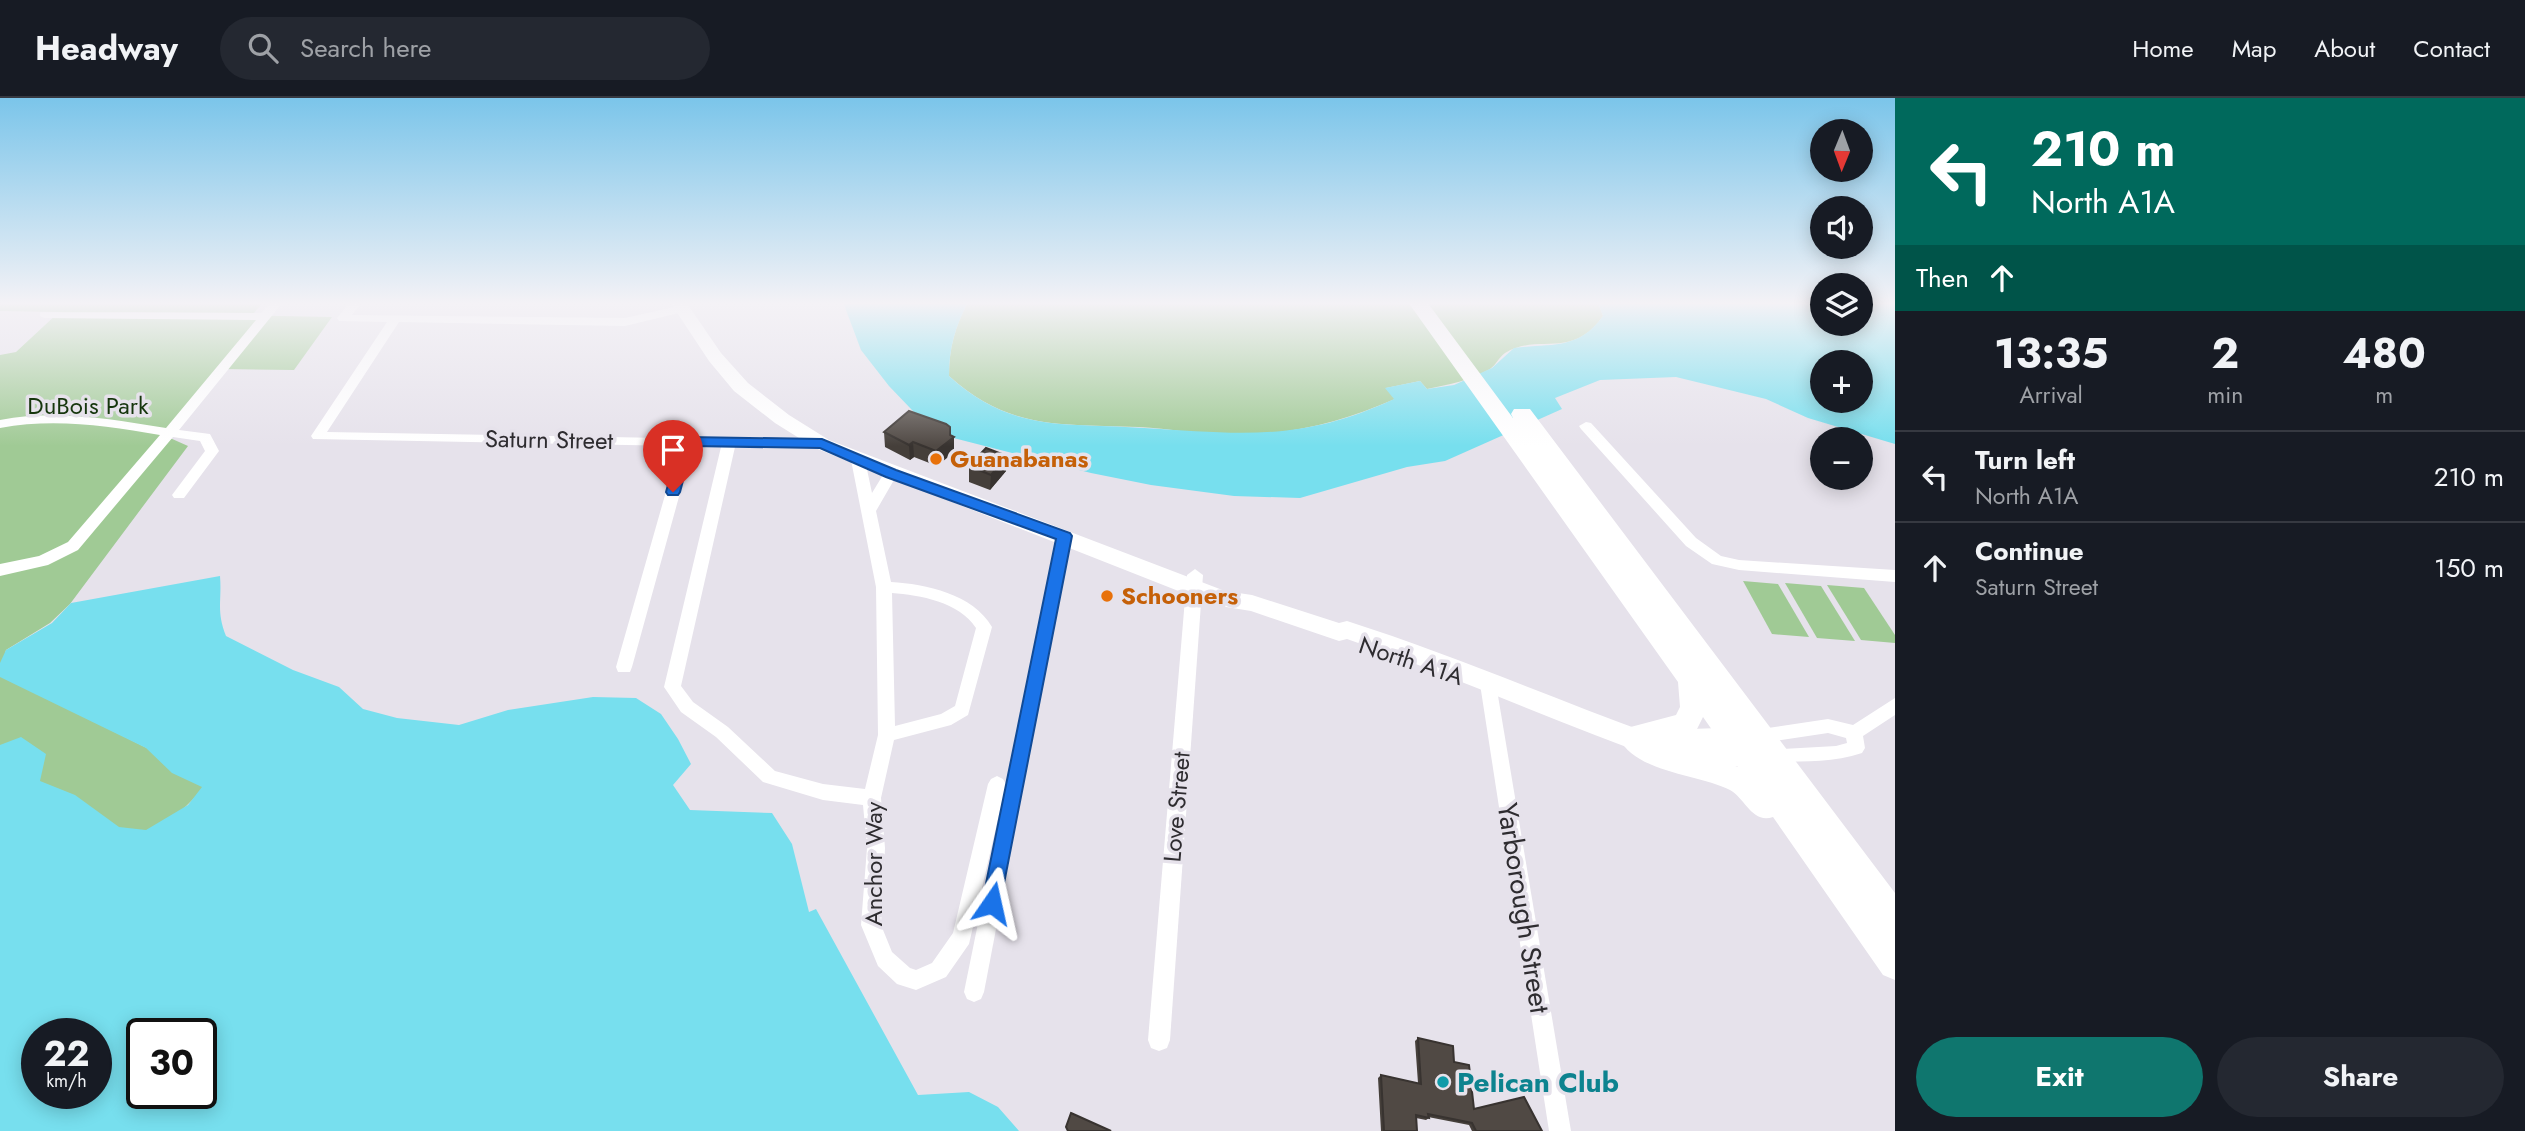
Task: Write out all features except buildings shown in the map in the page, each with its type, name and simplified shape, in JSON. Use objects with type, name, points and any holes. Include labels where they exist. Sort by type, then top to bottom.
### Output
[{"type":"main road","points":[[1461,350],[1476,367]]},
{"type":"main road","points":[[1466,350],[1753,746],[1895,920]]},
{"type":"main road","points":[[1530,439],[1692,680],[1753,746],[1832,873],[1895,963]]},
{"type":"main road","points":[[1633,738],[1670,731],[1686,723],[1694,707],[1692,680]]},
{"type":"main road","points":[[1633,738],[1667,758],[1741,781],[1832,873]]},
{"type":"street","points":[[0,570],[53,558],[73,546],[237,350]]},
{"type":"street","name":"Saturn Street","points":[[374,350],[318,436],[822,444]]},
{"type":"street","name":"North A1A","points":[[710,350],[741,387],[782,419],[822,444],[891,473],[1194,582],[1222,599],[1252,603],[1339,632],[1342,638],[1355,644],[1453,679],[1488,684],[1687,756],[1753,746]]},
{"type":"street","points":[[0,424],[33,418],[71,419],[205,437],[212,451],[179,495]]},
{"type":"street","points":[[1586,426],[1690,542],[1717,559],[1739,565],[1895,576]]},
{"type":"street","points":[[624,667],[687,442]]},
{"type":"street","points":[[729,442],[672,687],[687,707],[722,732],[769,777],[823,792],[872,798]]},
{"type":"street","name":"Anchor Way","points":[[858,460],[870,508],[871,531],[884,587],[887,735],[872,798],[876,835],[871,913],[873,937],[893,969],[904,977],[916,980],[939,970],[962,937],[997,784]]},
{"type":"street","points":[[870,508],[891,473]]},
{"type":"street","points":[[974,992],[1064,536]]},
{"type":"street","name":"Love Street","points":[[1159,1040],[1194,582]]},
{"type":"street","points":[[884,587],[911,588],[932,595],[975,614],[984,627],[962,709],[945,720],[887,735]]},
{"type":"street","name":"Yarborough Street","points":[[1488,684],[1560,1131]]},
{"type":"street","points":[[1753,746],[1828,726],[1854,733],[1871,724],[1895,705]]},
{"type":"street","points":[[1753,746],[1846,751],[1856,748],[1854,733]]},
{"type":"green space","name":"DuBois Park","points":[[308,350],[294,370],[222,369],[170,438],[188,446],[70,604],[50,623],[6,650],[0,675],[0,355],[16,352]]},
{"type":"green space","points":[[951,350],[1511,350],[1490,369],[1452,384],[1427,389],[1420,381],[1386,388],[1395,399],[1355,414],[1314,426],[1252,435],[1062,424],[1016,416],[972,394],[949,376]]},
{"type":"green space","points":[[1743,581],[1778,584],[1809,637],[1772,634]]},
{"type":"green space","points":[[1785,583],[1821,586],[1855,641],[1817,638]]},
{"type":"green space","points":[[1827,585],[1864,588],[1895,635],[1895,643],[1861,640]]},
{"type":"green space","points":[[0,675],[167,758],[204,786],[177,814],[144,831],[94,824],[0,796]]},
{"type":"water","points":[[861,350],[951,350],[949,376],[995,408],[1041,422],[1241,433],[1300,429],[1330,423],[1394,399],[1385,388],[1420,381],[1427,389],[1454,385],[1492,368],[1512,350],[1810,350],[1810,413],[1873,413],[1873,350],[1895,350],[1895,444],[1873,437],[1873,427],[1838,427],[1808,418],[1766,399],[1676,377],[1600,380],[1555,398],[1562,409],[1445,461],[1407,467],[1300,498],[1234,496],[1151,485],[1091,473],[934,433],[889,386]]},
{"type":"water","points":[[220,576],[220,613],[226,636],[293,670],[339,687],[363,709],[397,718],[459,725],[508,710],[593,697],[636,698],[661,714],[691,764],[673,785],[690,810],[772,813],[792,844],[809,912],[816,909],[918,1095],[969,1092],[998,1107],[1019,1131],[0,1131],[0,745],[21,737],[46,754],[40,781],[75,795],[119,827],[146,830],[188,805],[202,787],[172,773],[146,748],[0,677],[0,663],[6,650],[52,623],[71,603]]},
{"type":"place","name":"Guanabanas","points":[[936,459]]},
{"type":"place","name":"Schooners","points":[[1107,596]]},
{"type":"place","name":"Pelican Club","points":[[1443,1082]]},
{"type":"route","points":[[673,492],[687,442],[822,444],[891,473],[1064,536],[992,903]]}]
